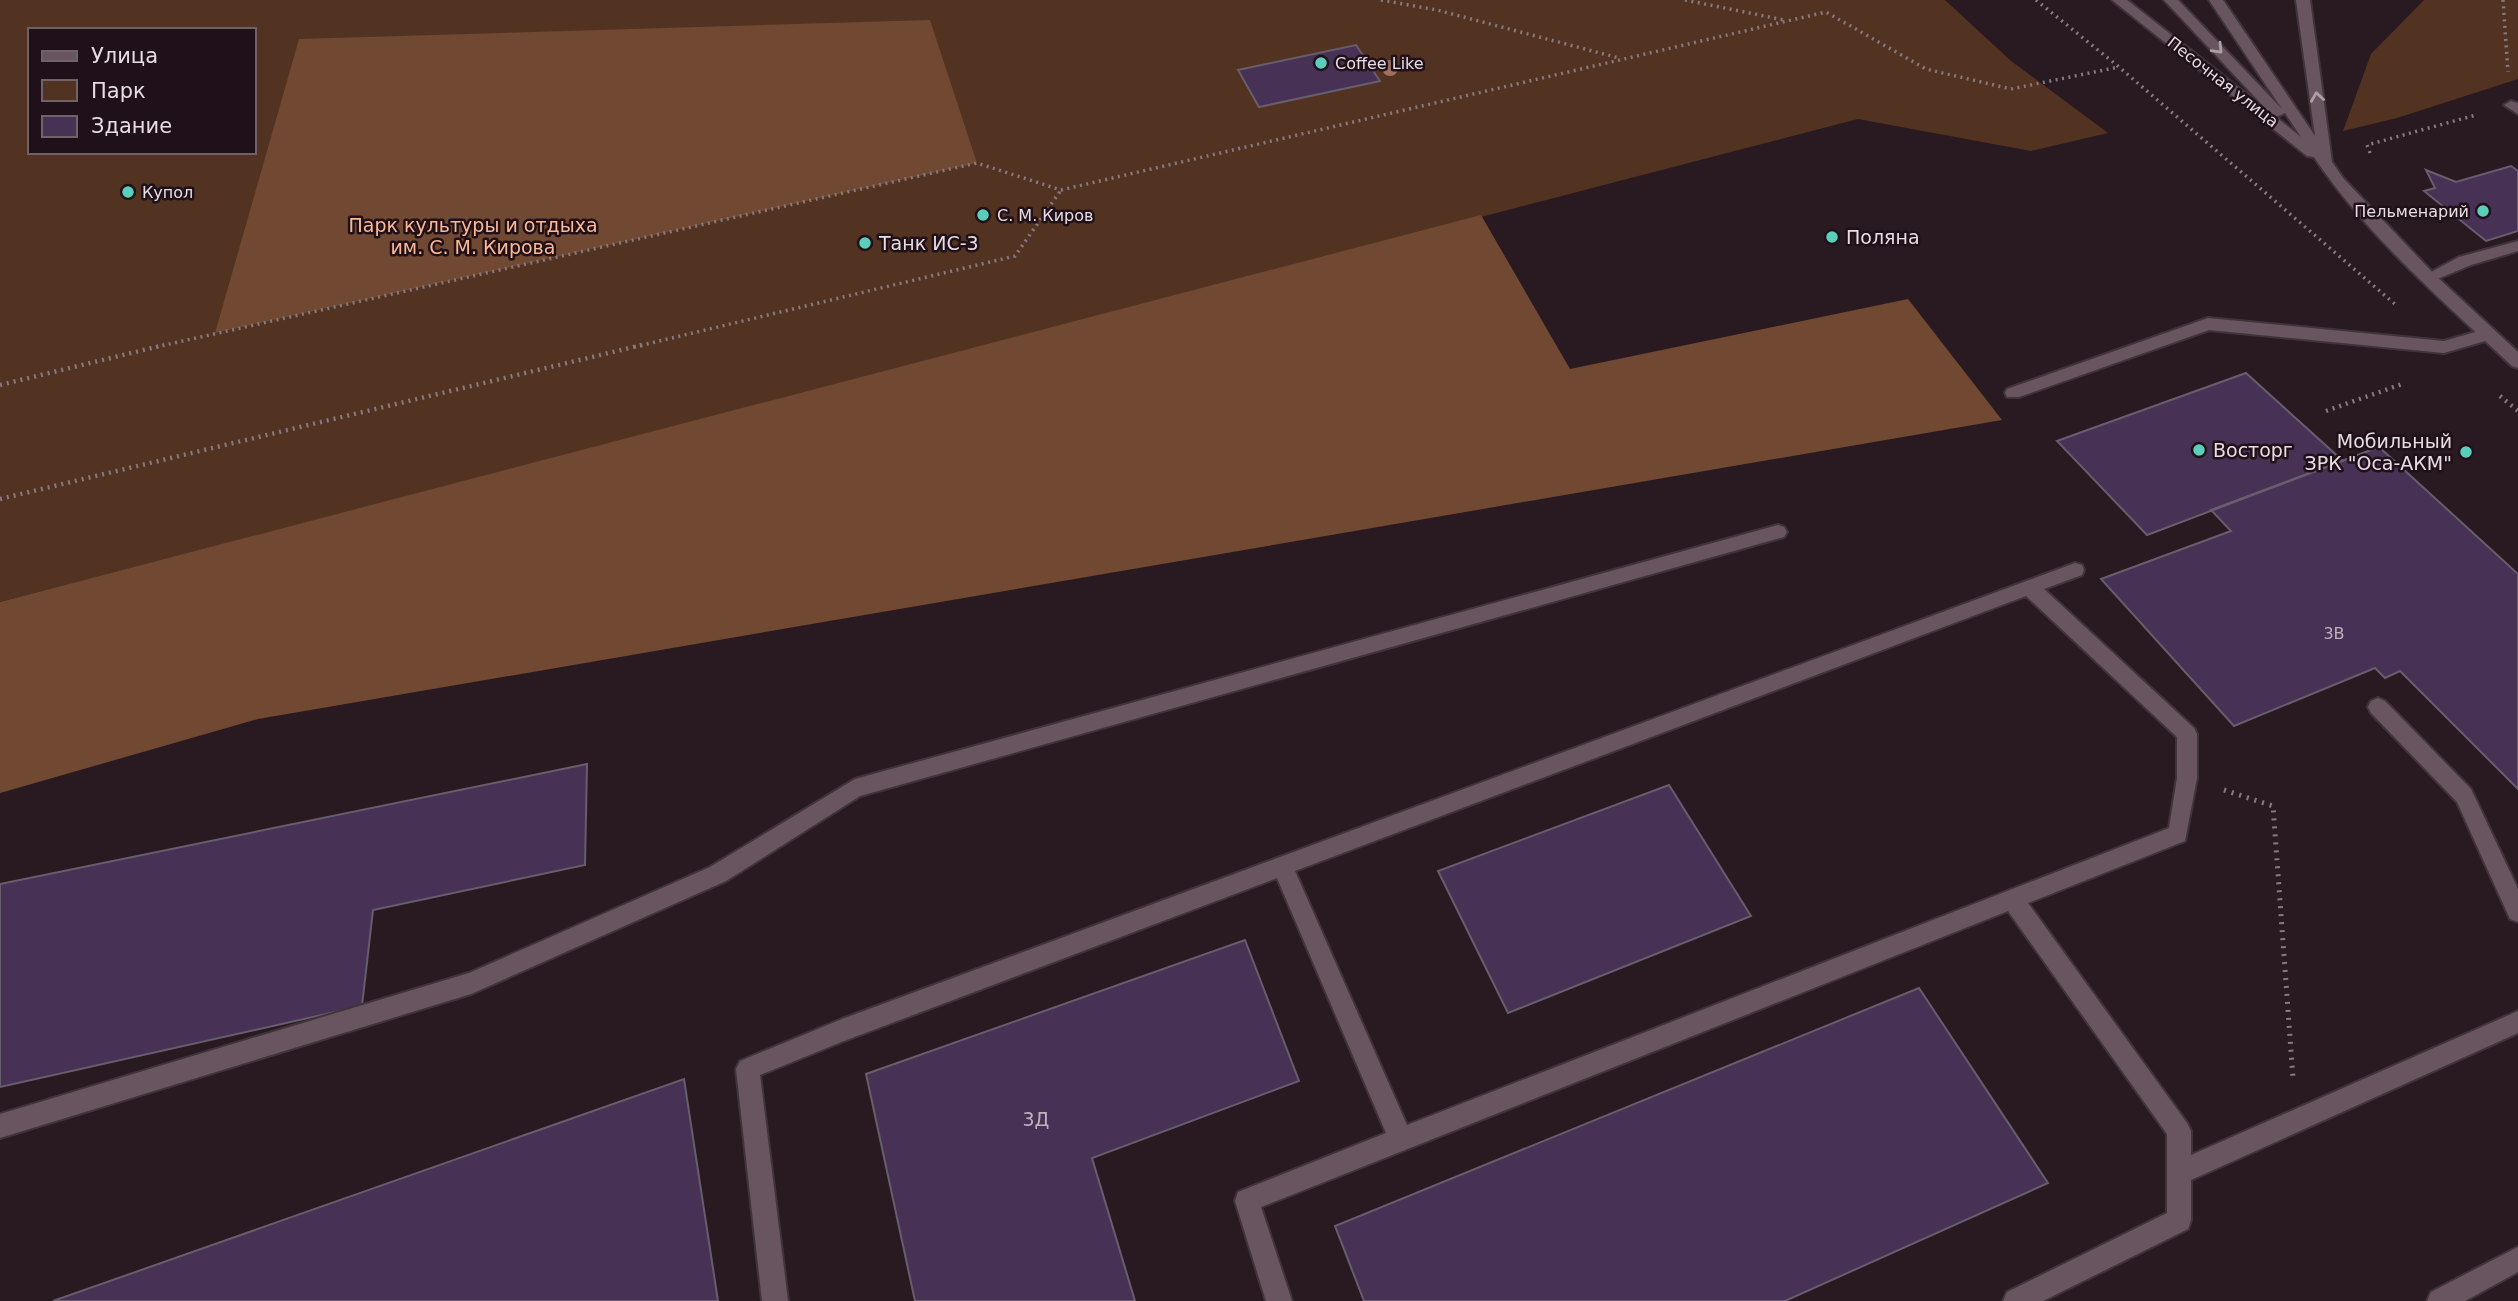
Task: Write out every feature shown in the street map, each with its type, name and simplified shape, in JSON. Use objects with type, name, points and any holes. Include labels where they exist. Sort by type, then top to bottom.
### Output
[{"type":"street","name":"Песочная улица","points":[[2119,0],[2327,164]]},
{"type":"street","name":"Песочная улица","points":[[2171,0],[2327,164]]},
{"type":"street","name":"Песочная улица","points":[[2216,0],[2327,164],[2361,208],[2486,335],[2518,362]]},
{"type":"street","name":"Песочная улица","points":[[2303,0],[2327,164]]},
{"type":"street","points":[[2428,278],[2465,261],[2518,246]]},
{"type":"street","points":[[2013,393],[2208,324],[2444,347],[2486,335]]},
{"type":"street","points":[[0,1126],[471,983],[718,874],[855,788],[1778,532]]},
{"type":"street","points":[[775,1301],[748,1069],[842,1030],[2075,570]]},
{"type":"street","points":[[1279,1301],[1247,1201],[2178,834],[2187,778],[2187,734],[2029,587]]},
{"type":"street","points":[[2378,707],[2464,796],[2518,912]]},
{"type":"street","points":[[1282,866],[1401,1139]]},
{"type":"street","points":[[2012,899],[2179,1131],[2179,1220],[2016,1301]]},
{"type":"street","points":[[2179,1173],[2518,1022]]},
{"type":"street","points":[[2440,1301],[2518,1259]]},
{"type":"path","points":[[1381,0],[1437,10],[1620,58]]},
{"type":"path","points":[[1685,0],[1789,20]]},
{"type":"path","points":[[2036,0],[2119,67],[2444,347]]},
{"type":"path","points":[[2370,153],[2367,145],[2514,107],[2503,0]]},
{"type":"path","points":[[0,385],[229,330],[977,163],[1061,190],[1826,12],[1926,69],[2011,89],[2119,67]]},
{"type":"path","points":[[0,499],[1015,256],[1061,190]]},
{"type":"path","points":[[2326,411],[2412,380]]},
{"type":"path","points":[[2499,395],[2518,411]]},
{"type":"path","points":[[2187,778],[2273,806],[2296,1121]]},
{"type":"green space","name":"Парк культуры и отдыха им. С. М. Кирова","points":[[0,0],[1945,0],[2011,61],[2108,133],[2031,151],[1858,119],[0,602]]},
{"type":"green space","points":[[2424,0],[2518,0],[2518,79],[2397,118],[2343,131],[2371,54]]},
{"type":"green space","points":[[930,20],[977,163],[215,333],[299,39]]},
{"type":"green space","points":[[1481,215],[1570,369],[1908,299],[2002,420],[258,719],[0,793],[0,602]]},
{"type":"building","points":[[1356,45],[1380,81],[1259,107],[1238,70]]},
{"type":"building","name":"Пельменарий","points":[[2511,166],[2518,171],[2518,231],[2486,241],[2424,191],[2435,188],[2426,170],[2456,182]]},
{"type":"building","points":[[2246,373],[2343,461],[2147,535],[2057,441]]},
{"type":"building","points":[[2379,447],[2518,574],[2518,789],[2400,671],[2385,678],[2375,668],[2234,726],[2101,579],[2231,531],[2211,510]]},
{"type":"building","points":[[587,764],[585,865],[373,910],[362,1006],[0,1087],[0,884]]},
{"type":"building","points":[[1669,785],[1751,916],[1508,1013],[1438,871]]},
{"type":"building","points":[[1245,940],[1299,1081],[1092,1158],[1135,1301],[915,1301],[866,1074]]},
{"type":"building","points":[[1919,988],[2048,1183],[1785,1301],[1364,1301],[1335,1226]]},
{"type":"building","points":[[684,1079],[718,1301],[53,1301]]},
{"type":"place","name":"Coffee Like","points":[[1321,63]]},
{"type":"place","name":"Купол","points":[[128,192]]},
{"type":"place","name":"Пельменарий","points":[[2483,211]]},
{"type":"place","name":"С. М. Киров","points":[[983,215]]},
{"type":"place","name":"Поляна","points":[[1832,237]]},
{"type":"place","name":"Танк ИС-3","points":[[865,243]]},
{"type":"place","name":"Восторг","points":[[2199,450]]},
{"type":"place","name":"Мобильный ЗРК \"Оса-АКМ\"","points":[[2466,452]]}]
